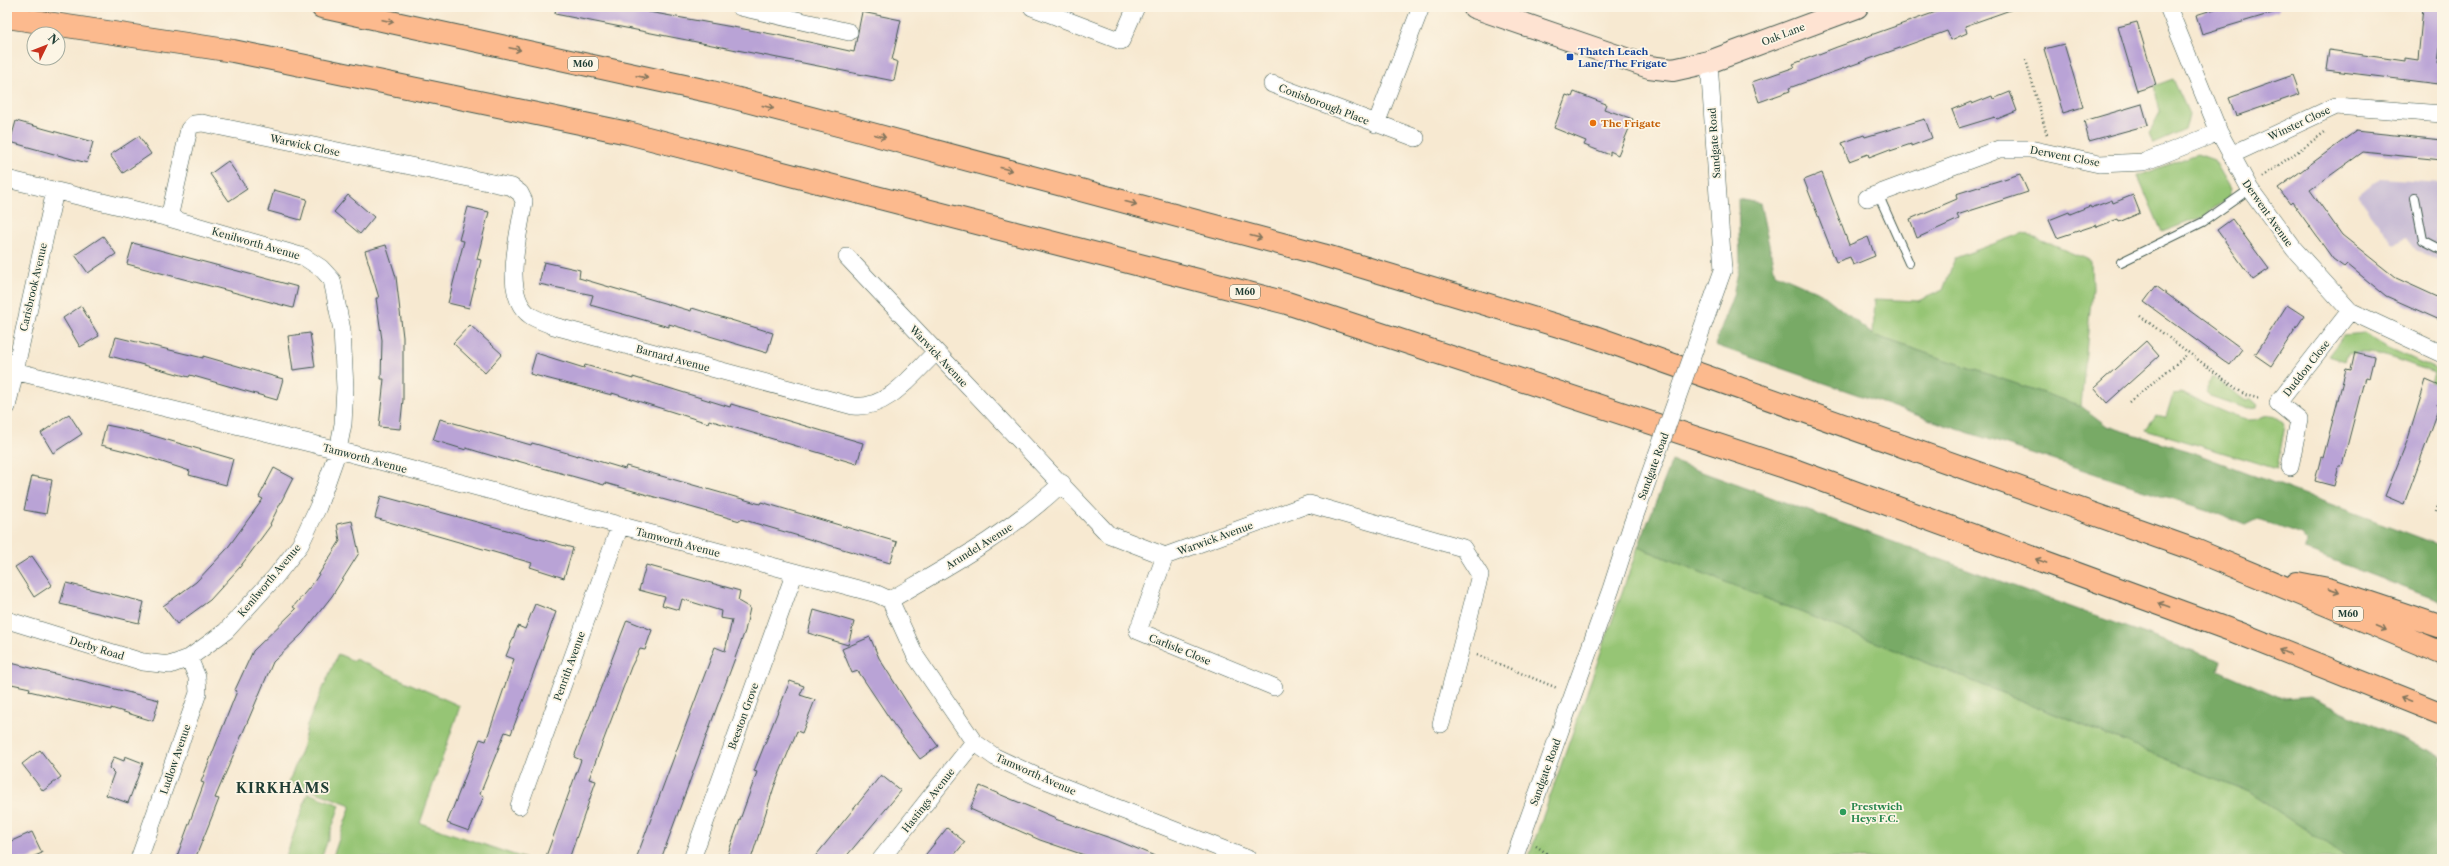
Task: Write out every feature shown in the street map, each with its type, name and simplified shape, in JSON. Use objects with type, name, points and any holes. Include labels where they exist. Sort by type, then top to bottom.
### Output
[{"type":"highway","name":"M60","points":[[322,7],[712,92],[1323,255],[1595,337],[2195,550],[2442,653]]},
{"type":"highway","name":"M60","points":[[7,16],[233,51],[628,133],[1287,303],[1797,471],[2236,632],[2442,714]]},
{"type":"highway","points":[[2255,575],[2328,589],[2442,627]]},
{"type":"street","points":[[740,7],[849,32]]},
{"type":"street","points":[[1032,7],[1121,41],[1136,7]]},
{"type":"street","name":"Conisborough Place","points":[[1376,124],[1421,7]]},
{"type":"street","name":"Oak Lane","points":[[1474,7],[1649,67],[1672,70],[1709,62],[1817,14],[1857,7]]},
{"type":"street","name":"Derwent Avenue","points":[[2168,7],[2218,132],[2249,188],[2294,249],[2350,311],[2442,354]]},
{"type":"street","name":"Sandgate Road","points":[[1514,859],[1723,270],[1709,62]]},
{"type":"street","name":"Conisborough Place","points":[[1272,84],[1416,138]]},
{"type":"street","name":"Winster Close","points":[[2231,155],[2336,106],[2442,114]]},
{"type":"street","name":"Warwick Close","points":[[169,218],[189,129],[194,124],[202,123],[512,188]]},
{"type":"street","name":"Derwent Close","points":[[1873,196],[1999,149],[2030,148],[2099,164],[2144,162],[2218,132]]},
{"type":"street","name":"Kenilworth Avenue","points":[[7,179],[169,218],[304,257],[321,268],[332,280],[342,330],[345,388],[343,424],[338,450],[318,507],[300,545],[226,631],[189,658]]},
{"type":"street","name":"Barnard Avenue","points":[[512,188],[520,193],[524,201],[513,280],[518,300],[530,316],[554,326],[853,406],[866,407],[885,400],[935,353]]},
{"type":"street","name":"Carisbrook Avenue","points":[[7,407],[55,191]]},
{"type":"street","name":"Warwick Avenue","points":[[847,257],[935,353],[1062,483],[1108,534],[1165,556],[1309,504],[1463,548],[1480,575],[1441,724]]},
{"type":"street","name":"Duddon Close","points":[[2290,467],[2299,420],[2278,403],[2350,311]]},
{"type":"street","name":"Tamworth Avenue","points":[[14,371],[338,450],[877,594],[890,600],[916,657],[974,742],[995,757],[1038,777],[1248,859]]},
{"type":"street","name":"Arundel Avenue","points":[[890,600],[1009,529],[1035,509],[1062,483]]},
{"type":"street","name":"Penrith Avenue","points":[[519,806],[620,526]]},
{"type":"street","name":"Carlisle Close","points":[[1165,556],[1138,631],[1274,687]]},
{"type":"street","name":"Beeston Grove","points":[[692,859],[795,572]]},
{"type":"street","name":"Derby Road","points":[[7,620],[143,662],[170,665],[189,658]]},
{"type":"street","name":"Ludlow Avenue","points":[[138,859],[198,693],[198,677],[189,658]]},
{"type":"street","name":"Hastings Avenue","points":[[881,859],[974,742]]},
{"type":"lane","points":[[2121,262],[2203,222],[2249,188]]},
{"type":"lane","points":[[1873,196],[1909,263]]},
{"type":"lane","points":[[2415,198],[2423,240],[2442,250]]},
{"type":"path","points":[[2026,60],[2052,152]]},
{"type":"path","points":[[2249,188],[2329,130]]},
{"type":"path","points":[[2140,316],[2188,354],[2245,395],[2278,403]]},
{"type":"path","points":[[2129,402],[2188,354]]},
{"type":"path","points":[[2436,512],[2442,494]]},
{"type":"path","points":[[1461,648],[1573,695]]},
{"type":"path","points":[[1521,840],[1548,852],[1555,859]]},
{"type":"shaded area","points":[[2380,178],[2442,182],[2434,238],[2442,240],[2442,261],[2416,250],[2406,237],[2395,245],[2358,196]]},
{"type":"green space","points":[[2173,79],[2189,114],[2185,130],[2153,144],[2149,133],[2160,112],[2154,86]]},
{"type":"green space","points":[[2197,154],[2214,160],[2231,189],[2228,198],[2202,217],[2162,232],[2138,176]]},
{"type":"green space","points":[[1738,199],[1760,203],[1775,273],[1821,293],[1873,335],[2081,406],[2107,426],[2189,451],[2442,546],[2442,602],[2306,550],[2307,542],[2301,535],[2257,519],[2245,525],[2213,512],[1948,426],[1715,345],[1733,295],[1740,263]]},
{"type":"green space","points":[[2023,233],[2091,261],[2092,289],[2081,406],[1873,335],[1875,299],[1918,301],[1943,290],[1955,258]]},
{"type":"green space","points":[[2364,333],[2389,348],[2442,372],[2442,387],[2431,382],[2434,373],[2402,361],[2380,355],[2369,353],[2348,354],[2345,361],[2328,356],[2344,335]]},
{"type":"green space","points":[[2213,377],[2246,401],[2250,398],[2258,405],[2256,408],[2248,409],[2210,396],[2206,392],[2206,387]]},
{"type":"green space","points":[[2181,393],[2243,419],[2254,420],[2271,416],[2280,420],[2285,424],[2277,469],[2145,429],[2155,415],[2166,417],[2173,394]]},
{"type":"green space","points":[[1672,461],[2221,662],[2218,670],[2284,699],[2310,697],[2442,756],[2442,859],[2350,859],[2249,792],[1638,547]]},
{"type":"green space","points":[[1638,547],[2249,792],[2350,859],[1528,859]]},
{"type":"green space","points":[[338,654],[354,661],[355,659],[460,706],[420,823],[526,859],[332,859],[351,805],[289,782],[303,745],[307,725]]},
{"type":"green space","points":[[308,793],[340,805],[321,859],[293,859],[286,856]]},
{"type":"building","points":[[556,7],[621,7],[777,35],[854,52],[862,12],[901,20],[892,60],[898,62],[894,81],[555,14]]},
{"type":"building","points":[[1950,7],[2013,9],[1965,26],[1967,33],[1951,40],[1947,31],[1789,88],[1790,91],[1759,102],[1752,82],[1795,67],[1793,64],[1837,47]]},
{"type":"building","points":[[2221,7],[2279,7],[2279,11],[2202,34],[2196,15]]},
{"type":"building","points":[[2423,7],[2442,7],[2442,33],[2438,63],[2441,63],[2438,84],[2326,70],[2329,50],[2405,61],[2405,58],[2418,60]]},
{"type":"building","points":[[2137,22],[2156,85],[2137,91],[2118,27]]},
{"type":"building","points":[[2064,44],[2083,107],[2063,113],[2044,49]]},
{"type":"building","points":[[2293,75],[2300,94],[2236,116],[2229,98]]},
{"type":"building","name":"The Frigate","points":[[1574,92],[1606,104],[1604,109],[1633,119],[1618,155],[1610,151],[1610,155],[1584,145],[1586,141],[1554,128],[1566,95],[1572,97]]},
{"type":"building","points":[[2010,92],[2017,111],[1997,119],[1995,117],[1959,128],[1952,110],[1971,102],[1972,104],[1992,96],[1993,99]]},
{"type":"building","points":[[2142,104],[2148,125],[2089,141],[2084,121]]},
{"type":"building","points":[[1925,119],[1932,138],[1911,146],[1911,144],[1890,151],[1890,149],[1869,157],[1868,154],[1849,161],[1842,143],[1864,135],[1865,137]]},
{"type":"building","points":[[16,121],[93,142],[87,163],[10,142]]},
{"type":"building","points":[[2356,131],[2442,140],[2442,160],[2363,152],[2310,190],[2342,235],[2396,278],[2442,299],[2442,321],[2386,296],[2347,264],[2344,267],[2333,259],[2292,202],[2290,204],[2278,188]]},
{"type":"building","points":[[139,136],[151,154],[123,173],[110,155]]},
{"type":"building","points":[[228,161],[247,189],[229,201],[210,174]]},
{"type":"building","points":[[1822,173],[1849,245],[1868,237],[1875,256],[1853,265],[1850,257],[1836,262],[1804,180]]},
{"type":"building","points":[[2020,174],[2028,192],[1957,215],[1959,219],[1917,238],[1910,219],[1957,199],[1956,194]]},
{"type":"building","points":[[274,190],[307,199],[301,220],[268,211]]},
{"type":"building","points":[[348,195],[374,217],[360,234],[334,212]]},
{"type":"building","points":[[2133,195],[2140,213],[2119,222],[2118,219],[2097,227],[2096,225],[2057,238],[2049,220],[2069,212],[2070,214],[2090,206],[2091,208],[2112,200],[2113,203]]},
{"type":"building","points":[[468,207],[489,212],[477,259],[481,260],[469,308],[448,303],[464,241],[459,240]]},
{"type":"building","points":[[2232,219],[2269,269],[2253,280],[2217,230]]},
{"type":"building","points":[[103,236],[116,254],[88,273],[75,255]]},
{"type":"building","points":[[133,243],[298,287],[293,308],[127,264]]},
{"type":"building","points":[[386,245],[396,277],[403,337],[403,400],[400,429],[379,427],[384,379],[381,379],[382,340],[376,298],[379,298],[365,251]]},
{"type":"building","points":[[544,262],[580,270],[579,278],[691,311],[692,308],[773,333],[767,353],[669,324],[669,327],[590,305],[593,295],[539,284]]},
{"type":"building","points":[[2156,286],[2242,349],[2230,365],[2144,302]]},
{"type":"building","points":[[2287,305],[2304,316],[2271,366],[2255,355]]},
{"type":"building","points":[[81,306],[99,336],[80,347],[63,318]]},
{"type":"building","points":[[470,325],[502,354],[485,373],[453,343]]},
{"type":"building","points":[[310,333],[315,367],[293,370],[288,336]]},
{"type":"building","points":[[116,337],[203,358],[203,356],[283,379],[277,400],[190,375],[189,377],[110,356]]},
{"type":"building","points":[[2146,341],[2159,356],[2107,403],[2094,388]]},
{"type":"building","points":[[2355,352],[2374,357],[2369,378],[2365,377],[2342,466],[2339,466],[2334,486],[2315,481],[2321,457],[2323,458],[2346,369],[2351,370]]},
{"type":"building","points":[[536,353],[584,368],[585,365],[633,379],[633,377],[730,407],[731,404],[863,443],[857,464],[709,420],[708,423],[612,393],[612,395],[530,374]]},
{"type":"building","points":[[2426,380],[2442,387],[2438,405],[2440,406],[2404,504],[2385,496],[2408,439]]},
{"type":"building","points":[[69,414],[82,434],[53,453],[41,433]]},
{"type":"building","points":[[440,419],[531,445],[532,443],[625,469],[626,466],[760,504],[761,502],[897,542],[890,563],[741,519],[740,521],[605,483],[604,485],[514,460],[513,462],[466,448],[466,450],[433,440]]},
{"type":"building","points":[[106,425],[140,432],[233,459],[226,485],[189,475],[190,471],[137,454],[101,445]]},
{"type":"building","points":[[274,468],[293,478],[270,524],[271,525],[240,567],[210,600],[177,624],[163,606],[196,582],[226,550],[263,499],[259,497]]},
{"type":"building","points":[[32,476],[52,480],[46,514],[24,510]]},
{"type":"building","points":[[381,496],[573,548],[564,578],[530,567],[532,563],[375,518]]},
{"type":"building","points":[[352,521],[359,553],[332,596],[303,633],[273,662],[215,798],[219,799],[195,859],[176,859],[204,783],[201,782],[237,691],[235,690],[253,651],[296,609],[293,607],[314,582],[340,541],[337,524]]},
{"type":"building","points":[[32,556],[52,585],[34,597],[15,567]]},
{"type":"building","points":[[646,565],[740,591],[738,601],[750,608],[745,631],[661,859],[636,859],[715,647],[725,651],[732,620],[720,618],[721,611],[682,599],[679,610],[662,605],[665,597],[639,590]]},
{"type":"building","points":[[66,583],[144,602],[139,623],[60,604]]},
{"type":"building","points":[[535,604],[556,612],[511,734],[505,732],[480,794],[484,796],[469,831],[447,823],[480,739],[486,741],[514,659],[506,656],[518,626],[525,629]]},
{"type":"building","points":[[814,610],[854,622],[848,645],[808,633]]},
{"type":"building","points":[[627,620],[652,630],[645,650],[640,649],[631,667],[589,779],[596,781],[569,859],[545,859],[581,760],[574,757]]},
{"type":"building","points":[[870,637],[879,658],[913,712],[938,746],[920,759],[894,725],[858,671],[852,673],[842,649]]},
{"type":"building","points":[[7,662],[159,700],[153,721],[111,708],[111,710],[29,691],[30,688],[7,683]]},
{"type":"building","points":[[790,681],[804,686],[800,695],[815,700],[802,733],[797,731],[774,787],[751,859],[726,859],[757,772],[754,771]]},
{"type":"building","points":[[40,750],[61,777],[43,791],[22,764]]},
{"type":"building","points":[[125,756],[143,763],[128,803],[106,795],[114,773],[109,768],[114,757],[124,761]]},
{"type":"building","points":[[881,775],[901,791],[844,859],[813,859]]},
{"type":"building","points":[[980,786],[1056,818],[1055,819],[1116,840],[1162,859],[1096,859],[1040,840],[970,809]]},
{"type":"building","points":[[947,828],[965,842],[951,859],[922,859]]},
{"type":"building","points":[[32,832],[42,853],[28,859],[7,859],[7,843]]},
{"type":"place","name":"Thatch Leach Lane/The Frigate","points":[[1570,57]]},
{"type":"place","name":"The Frigate","points":[[1593,123]]},
{"type":"place","name":"Prestwich Heys F.C.","points":[[1843,812]]},
{"type":"district","name":"KIRKHAMS","points":[[283,788]]}]
